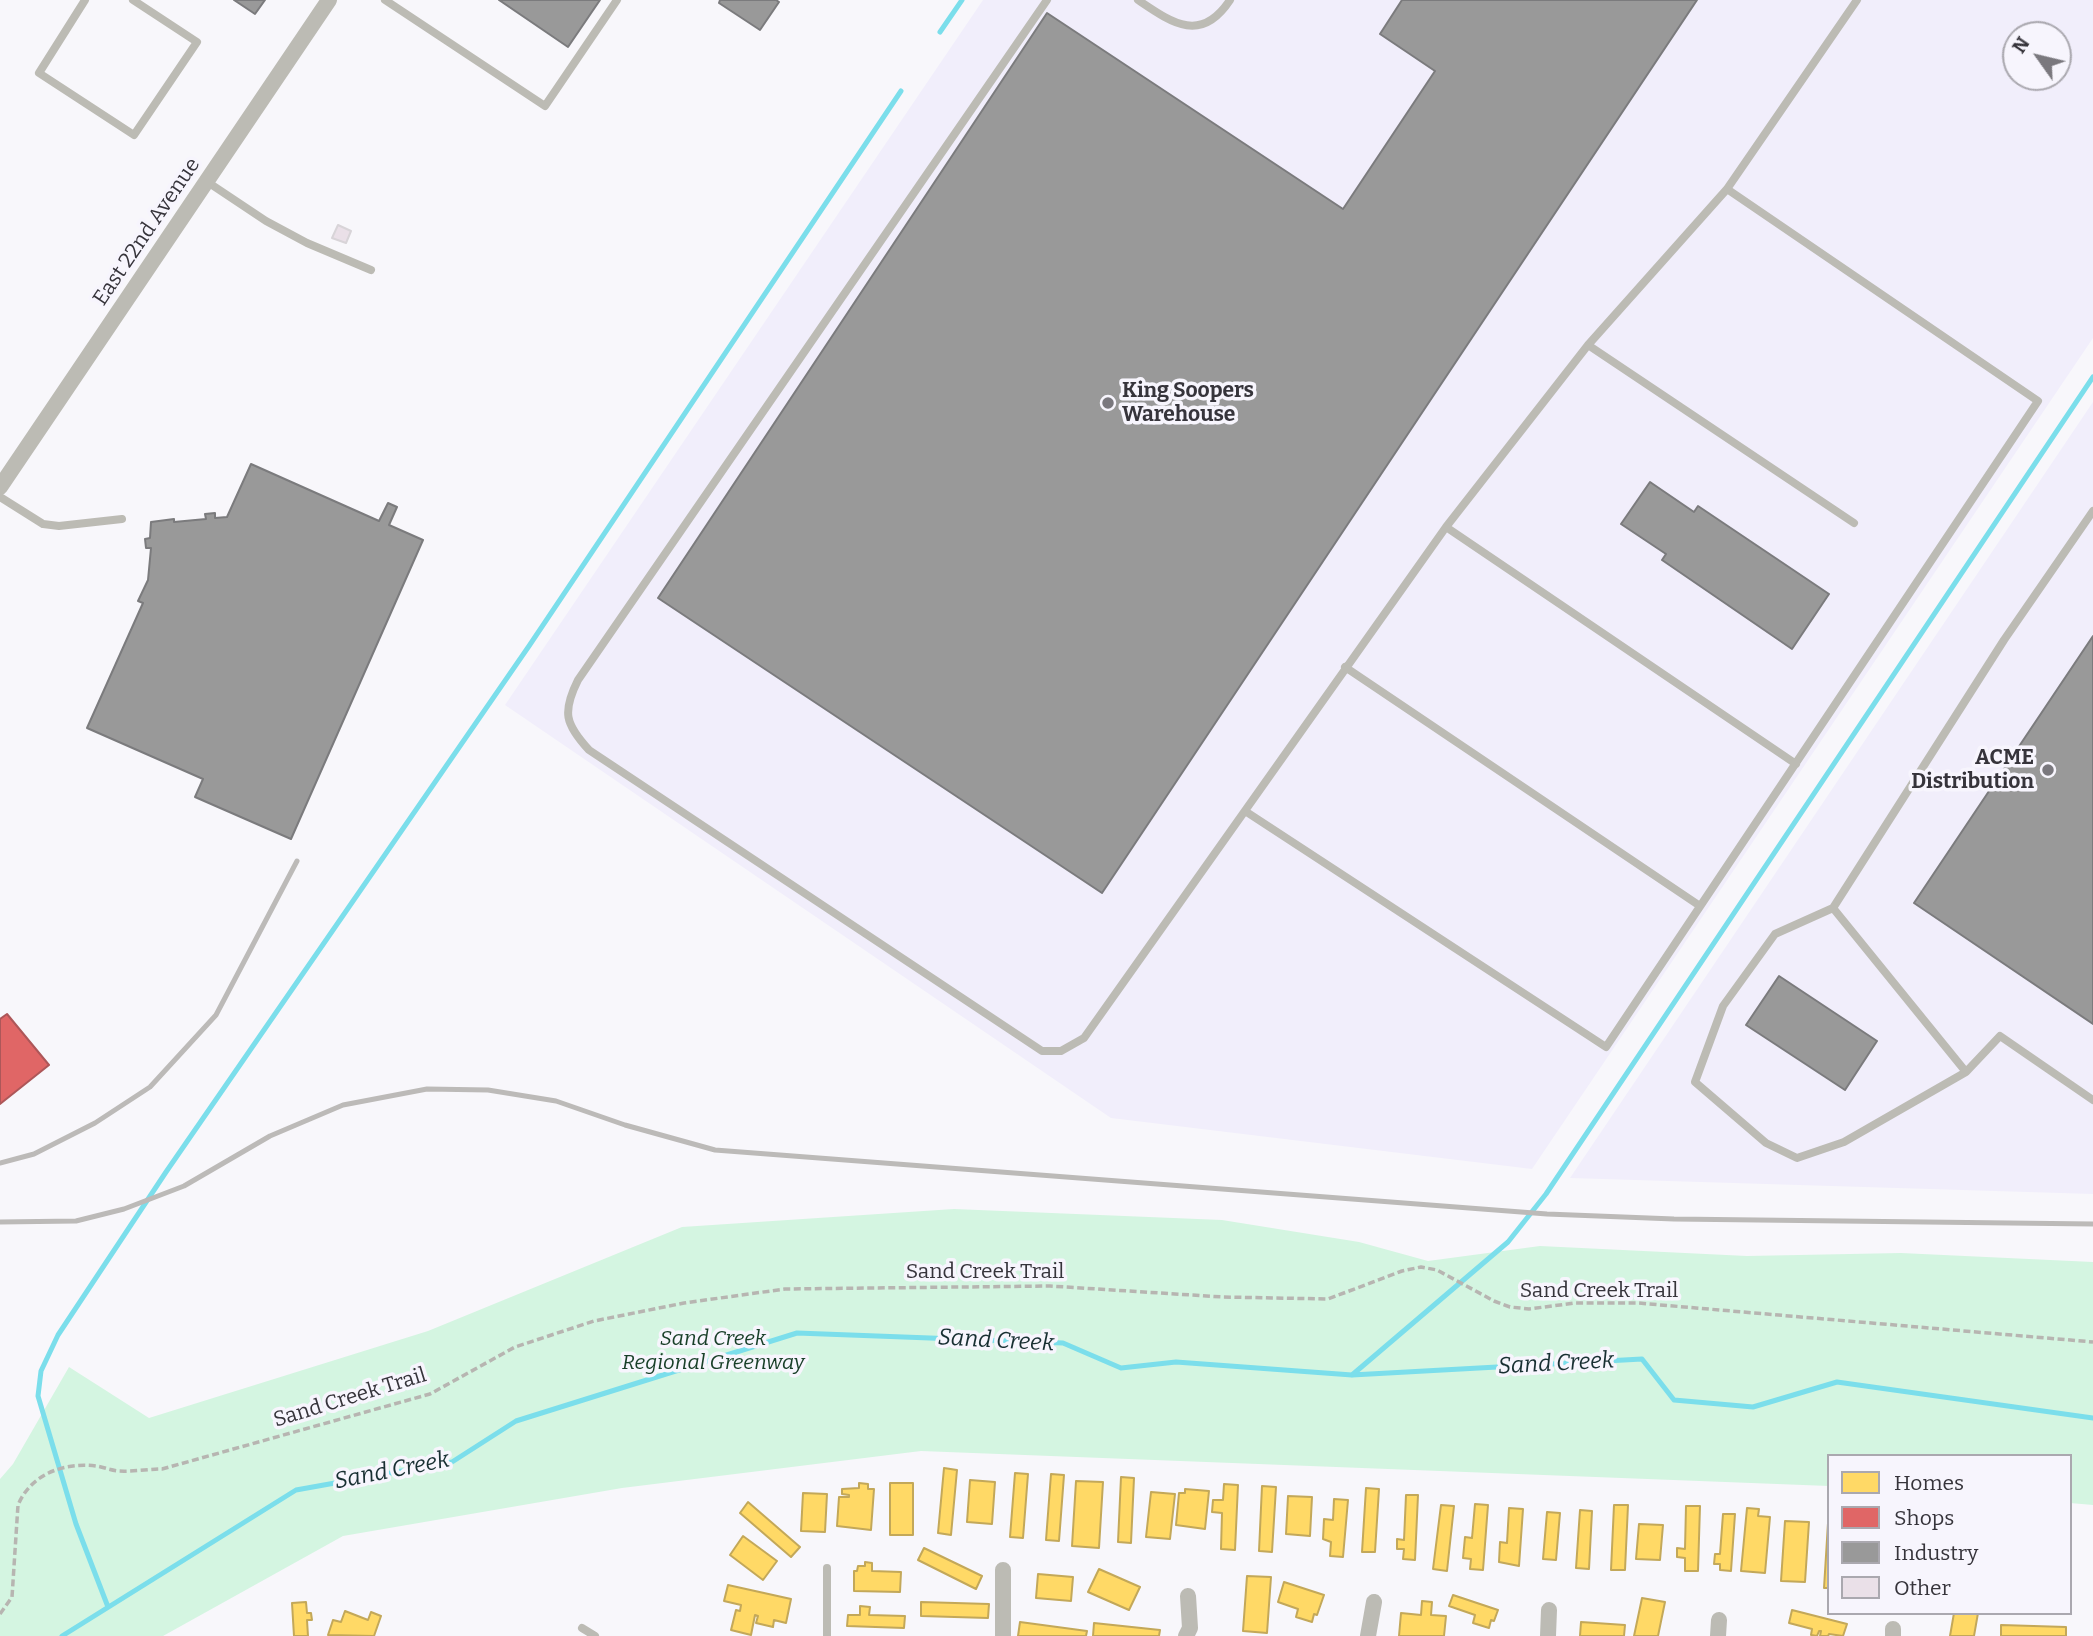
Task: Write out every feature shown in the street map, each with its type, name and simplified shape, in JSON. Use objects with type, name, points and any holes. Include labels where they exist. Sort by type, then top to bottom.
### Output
[{"type":"street","name":"East 22nd Avenue","points":[[0,487],[329,0]]},
{"type":"street","points":[[1003,1570],[1003,1636]]},
{"type":"street","points":[[1186,1636],[1190,1628],[1188,1596]]},
{"type":"street","points":[[1368,1636],[1374,1602]]},
{"type":"street","points":[[1548,1636],[1549,1610]]},
{"type":"lane","points":[[85,0],[39,73],[134,135],[197,42],[133,0]]},
{"type":"lane","points":[[385,0],[545,106],[617,0]]},
{"type":"lane","points":[[1047,0],[578,680],[567,701],[568,718],[575,734],[589,750],[1042,1051],[1061,1051],[1084,1038],[1446,527],[1588,345],[1727,190],[1857,0]]},
{"type":"lane","points":[[1138,0],[1166,19],[1186,27],[1204,24],[1222,12],[1230,0]]},
{"type":"lane","points":[[206,181],[307,243],[371,270]]},
{"type":"lane","points":[[1245,811],[1606,1047],[2038,401],[1727,190]]},
{"type":"lane","points":[[1588,345],[1854,523]]},
{"type":"lane","points":[[0,497],[43,523],[59,526],[122,519]]},
{"type":"lane","points":[[2093,511],[2004,640],[1833,908],[1775,934],[1723,1006],[1695,1082],[1766,1143],[1797,1158],[1844,1142],[1966,1072],[2000,1036],[2093,1100]]},
{"type":"lane","points":[[1446,527],[1796,764]]},
{"type":"lane","points":[[1345,667],[1700,906]]},
{"type":"lane","points":[[1833,908],[1966,1072]]},
{"type":"lane","points":[[827,1568],[827,1636]]},
{"type":"lane","points":[[582,1628],[595,1636]]},
{"type":"path","name":"Sand Creek Trail","points":[[0,1614],[12,1597],[18,1505],[24,1491],[47,1474],[75,1465],[118,1471],[162,1469],[430,1394],[515,1347],[594,1321],[684,1303],[785,1289],[1050,1286],[1223,1297],[1328,1299],[1415,1267],[1429,1267],[1502,1305],[1519,1308],[1575,1303],[1638,1303],[2093,1342]]},
{"type":"shaded area","points":[[983,0],[2093,0],[2093,338],[1532,1169],[1111,1118],[505,705]]},
{"type":"shaded area","points":[[2093,402],[2093,1194],[1570,1178]]},
{"type":"green space","name":"Sand Creek Regional Greenway","points":[[954,1209],[1222,1220],[1359,1242],[1428,1261],[1540,1246],[1747,1256],[1901,1253],[2093,1262],[2093,1505],[2072,1503],[2072,1454],[1827,1454],[1827,1486],[921,1451],[622,1488],[343,1536],[163,1636],[0,1636],[0,1479],[13,1464],[69,1367],[149,1418],[428,1331],[682,1227]]},
{"type":"building: Homes","points":[[944,1468],[957,1470],[951,1535],[938,1533]]},
{"type":"building: Homes","points":[[1015,1473],[1028,1474],[1023,1538],[1010,1537]]},
{"type":"building: Homes","points":[[1051,1474],[1064,1475],[1059,1541],[1046,1540]]},
{"type":"building: Homes","points":[[1121,1477],[1134,1478],[1131,1543],[1118,1542]]},
{"type":"building: Homes","points":[[970,1480],[995,1482],[992,1524],[967,1522]]},
{"type":"building: Homes","points":[[1076,1481],[1103,1482],[1099,1548],[1072,1546]]},
{"type":"building: Homes","points":[[859,1483],[868,1484],[868,1489],[874,1489],[871,1530],[837,1526],[839,1497],[849,1497],[842,1494],[842,1489],[859,1488]]},
{"type":"building: Homes","points":[[890,1483],[913,1483],[913,1535],[890,1535]]},
{"type":"building: Homes","points":[[1224,1484],[1238,1485],[1235,1550],[1221,1549],[1222,1513],[1212,1512],[1213,1500],[1223,1500]]},
{"type":"building: Homes","points":[[1262,1486],[1276,1487],[1272,1552],[1259,1551]]},
{"type":"building: Homes","points":[[1366,1488],[1379,1489],[1375,1552],[1362,1552]]},
{"type":"building: Homes","points":[[1185,1489],[1209,1491],[1205,1529],[1176,1525],[1179,1493],[1185,1493]]},
{"type":"building: Homes","points":[[1151,1492],[1175,1494],[1170,1539],[1146,1537]]},
{"type":"building: Homes","points":[[803,1493],[827,1494],[825,1532],[801,1531]]},
{"type":"building: Homes","points":[[1406,1495],[1418,1495],[1415,1560],[1403,1559],[1404,1549],[1397,1549],[1397,1539],[1404,1540]]},
{"type":"building: Homes","points":[[1288,1496],[1312,1497],[1310,1536],[1286,1534]]},
{"type":"building: Homes","points":[[1334,1499],[1348,1500],[1343,1557],[1330,1556],[1331,1542],[1323,1539],[1324,1519],[1333,1520]]},
{"type":"building: Homes","points":[[748,1502],[800,1547],[791,1557],[740,1513]]},
{"type":"building: Homes","points":[[1475,1504],[1488,1505],[1483,1570],[1470,1569],[1471,1559],[1463,1558],[1465,1537],[1472,1538]]},
{"type":"building: Homes","points":[[1441,1505],[1454,1506],[1447,1571],[1433,1569]]},
{"type":"building: Homes","points":[[1614,1505],[1628,1505],[1625,1570],[1611,1570]]},
{"type":"building: Homes","points":[[1686,1506],[1700,1506],[1698,1571],[1685,1571],[1685,1558],[1677,1557],[1677,1548],[1685,1549]]},
{"type":"building: Homes","points":[[1509,1508],[1523,1509],[1519,1566],[1499,1562],[1500,1542],[1507,1543]]},
{"type":"building: Homes","points":[[1747,1508],[1759,1509],[1758,1516],[1770,1517],[1765,1573],[1741,1571]]},
{"type":"building: Homes","points":[[1580,1510],[1592,1511],[1589,1569],[1576,1568]]},
{"type":"building: Homes","points":[[1547,1512],[1560,1513],[1556,1560],[1543,1559]]},
{"type":"building: Homes","points":[[1723,1514],[1735,1514],[1731,1571],[1720,1570],[1720,1564],[1714,1564],[1715,1554],[1720,1554]]},
{"type":"building: Homes","points":[[1785,1521],[1809,1522],[1805,1582],[1781,1581]]},
{"type":"building: Homes","points":[[1639,1524],[1663,1525],[1660,1560],[1636,1559]]},
{"type":"building: Homes","points":[[743,1536],[777,1561],[763,1580],[730,1555]]},
{"type":"building: Homes","points":[[1827,1539],[1827,1588],[1824,1588]]},
{"type":"building: Homes","points":[[924,1548],[982,1576],[976,1589],[918,1560]]},
{"type":"building: Homes","points":[[865,1562],[872,1563],[872,1571],[901,1572],[900,1592],[854,1591],[854,1571],[857,1571],[858,1566],[865,1566]]},
{"type":"building: Homes","points":[[1099,1569],[1140,1587],[1129,1610],[1088,1592]]},
{"type":"building: Homes","points":[[1038,1574],[1073,1577],[1071,1601],[1036,1598]]},
{"type":"building: Homes","points":[[1247,1576],[1271,1577],[1267,1633],[1243,1631]]},
{"type":"building: Homes","points":[[1284,1582],[1324,1595],[1312,1622],[1296,1617],[1298,1609],[1278,1602]]},
{"type":"building: Homes","points":[[728,1585],[791,1599],[786,1623],[774,1620],[773,1627],[756,1623],[758,1616],[755,1615],[751,1635],[731,1630],[736,1610],[740,1611],[741,1605],[724,1601]]},
{"type":"building: Homes","points":[[1453,1595],[1498,1610],[1489,1628],[1473,1623],[1475,1615],[1449,1606]]},
{"type":"building: Homes","points":[[1642,1598],[1665,1602],[1658,1636],[1634,1636]]},
{"type":"building: Homes","points":[[1422,1601],[1432,1602],[1431,1615],[1446,1616],[1444,1636],[1399,1636],[1401,1613],[1421,1615]]},
{"type":"building: Homes","points":[[306,1602],[307,1613],[311,1613],[312,1620],[307,1620],[308,1636],[294,1636],[292,1603]]},
{"type":"building: Homes","points":[[921,1602],[989,1604],[988,1618],[921,1616]]},
{"type":"building: Homes","points":[[860,1606],[870,1607],[869,1615],[905,1616],[904,1628],[847,1626],[848,1615],[860,1615]]},
{"type":"building: Homes","points":[[1792,1610],[1847,1624],[1843,1636],[1820,1636],[1821,1631],[1817,1636],[1811,1635],[1812,1629],[1789,1623]]},
{"type":"building: Homes","points":[[345,1611],[368,1620],[371,1612],[381,1616],[374,1636],[328,1635],[333,1620],[341,1622]]},
{"type":"building: Homes","points":[[1954,1615],[1978,1615],[1974,1636],[1950,1636]]},
{"type":"building: Homes","points":[[1020,1622],[1087,1631],[1086,1636],[1018,1636]]},
{"type":"building: Homes","points":[[1581,1622],[1625,1625],[1624,1636],[1580,1636]]},
{"type":"building: Homes","points":[[1094,1623],[1160,1630],[1159,1636],[1093,1636]]},
{"type":"building: Homes","points":[[2001,1625],[2066,1627],[2066,1636],[2001,1636]]},
{"type":"building: Shops","points":[[7,1014],[49,1065],[0,1104],[0,1019]]},
{"type":"building: Industry","points":[[234,0],[265,0],[255,14]]},
{"type":"building: Industry","points":[[499,0],[600,0],[568,47]]},
{"type":"building: Industry","points":[[720,0],[779,2],[760,30],[719,3]]},
{"type":"building: Industry","name":"King Soopers Warehouse","points":[[1402,0],[1697,0],[1102,893],[658,598],[1047,13],[1343,209],[1435,71],[1380,34]]},
{"type":"building: Industry","points":[[251,464],[379,521],[388,503],[397,507],[389,525],[423,540],[291,839],[195,797],[203,779],[87,728],[143,603],[138,601],[148,580],[151,548],[146,548],[145,539],[150,538],[151,522],[206,519],[205,514],[215,513],[215,518],[227,517]]},
{"type":"building: Industry","points":[[1650,482],[1694,512],[1698,506],[1829,594],[1792,649],[1662,560],[1666,554],[1621,524]]},
{"type":"building: Industry","name":"ACME Distribution","points":[[2093,636],[2093,1024],[1914,903]]},
{"type":"building: Industry","points":[[1779,976],[1877,1041],[1845,1090],[1746,1025]]},
{"type":"building: Other","points":[[338,225],[351,231],[346,243],[332,238]]},
{"type":"waterway","points":[[940,32],[962,0]]},
{"type":"waterway","points":[[108,1607],[76,1524],[38,1396],[41,1371],[58,1335],[166,1172],[529,646],[901,91]]},
{"type":"waterway","points":[[1352,1375],[1508,1242],[1546,1194],[2093,377]]},
{"type":"waterway","name":"Sand Creek","points":[[62,1636],[296,1490],[452,1462],[516,1421],[797,1333],[1063,1343],[1121,1368],[1176,1362],[1352,1375],[1642,1359],[1674,1400],[1753,1407],[1837,1382],[2093,1418]]},
{"type":"railway","points":[[0,1163],[34,1154],[95,1123],[150,1087],[216,1015],[297,861]]},
{"type":"railway","points":[[0,1222],[76,1221],[124,1209],[184,1186],[270,1136],[343,1105],[427,1089],[488,1090],[556,1101],[625,1125],[715,1150],[1547,1214],[1674,1219],[2093,1224]]},
{"type":"place","name":"King Soopers Warehouse","points":[[1108,403]]},
{"type":"place","name":"ACME Distribution","points":[[2048,770]]}]
